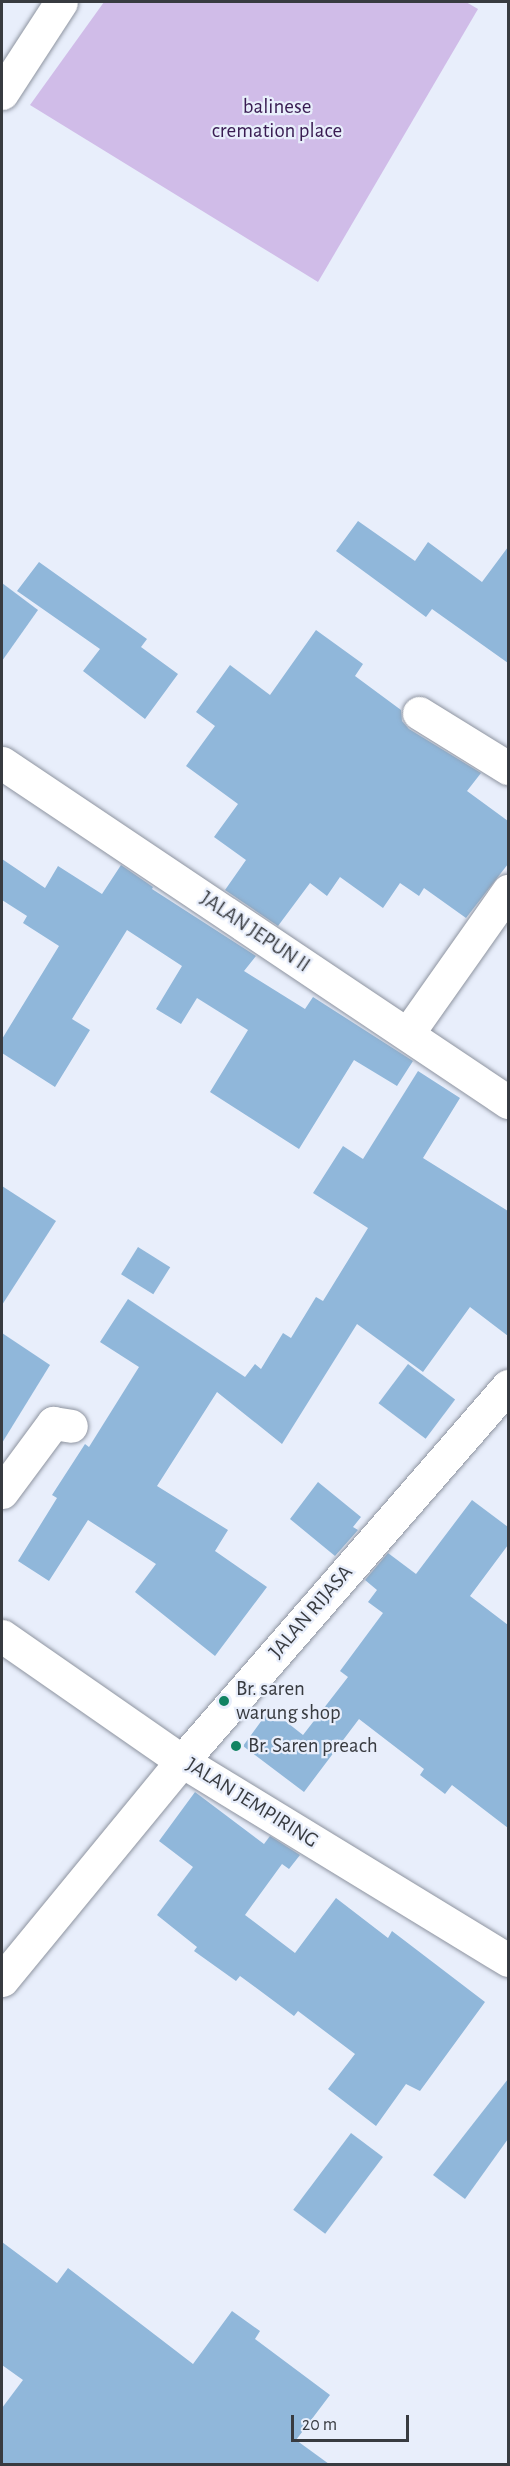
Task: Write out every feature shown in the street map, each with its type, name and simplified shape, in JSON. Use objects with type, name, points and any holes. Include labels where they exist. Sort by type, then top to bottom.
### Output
[{"type":"street","points":[[2,93],[60,2]]},
{"type":"street","points":[[419,713],[508,768]]},
{"type":"street","name":"JALAN JEPUN II","points":[[2,763],[508,1102]]},
{"type":"street","points":[[408,1033],[508,891]]},
{"type":"street","name":"JALAN RIJASA","points":[[2,1980],[182,1761],[508,1386]]},
{"type":"street","points":[[2,1492],[53,1424],[71,1426]]},
{"type":"street","name":"JALAN JEMPIRING","points":[[2,1636],[182,1761],[508,1960]]},
{"type":"green space","name":"balinese cremation place","points":[[104,2],[466,2],[478,9],[318,282],[30,105]]},
{"type":"building","points":[[358,521],[415,561],[428,542],[482,582],[508,547],[508,663],[432,609],[426,617],[336,551]]},
{"type":"building","points":[[39,562],[147,639],[141,647],[178,674],[145,719],[83,671],[100,649],[17,591]]},
{"type":"building","points":[[2,583],[38,610],[2,661]]},
{"type":"building","points":[[316,630],[363,664],[355,676],[401,710],[402,721],[409,729],[481,773],[467,791],[508,821],[508,864],[466,918],[424,888],[419,896],[400,883],[383,908],[340,877],[327,896],[310,883],[278,926],[225,890],[246,860],[214,837],[238,804],[186,766],[215,726],[196,712],[230,665],[270,695]]},
{"type":"building","points":[[2,859],[45,888],[58,866],[102,894],[121,865],[153,887],[152,889],[256,956],[244,971],[305,1009],[313,997],[413,1061],[397,1086],[354,1060],[299,1149],[210,1092],[248,1030],[197,998],[181,1024],[156,1009],[182,966],[127,930],[72,1019],[90,1030],[55,1087],[2,1053],[2,1039],[59,946],[23,923],[27,916],[2,900]]},
{"type":"building","points":[[418,1071],[460,1098],[423,1158],[508,1211],[508,1336],[470,1307],[423,1372],[357,1324],[282,1444],[217,1392],[157,1486],[228,1530],[215,1551],[267,1587],[215,1656],[135,1592],[156,1564],[88,1520],[49,1581],[18,1561],[57,1498],[52,1495],[85,1444],[89,1447],[139,1367],[100,1342],[128,1299],[245,1377],[255,1364],[261,1369],[283,1333],[291,1338],[316,1297],[323,1301],[368,1228],[313,1193],[343,1146],[363,1159]]},
{"type":"building","points":[[2,1186],[56,1221],[2,1305]]},
{"type":"building","points":[[138,1247],[170,1267],[153,1294],[121,1274]]},
{"type":"building","points":[[2,1333],[50,1365],[2,1443]]},
{"type":"building","points":[[408,1364],[455,1400],[426,1439],[379,1403]]},
{"type":"building","points":[[318,1482],[361,1517],[353,1527],[358,1530],[335,1556],[290,1519]]},
{"type":"building","points":[[472,1500],[508,1527],[508,1545],[470,1596],[508,1625],[508,1828],[452,1785],[445,1794],[420,1775],[424,1769],[359,1719],[304,1792],[243,1746],[270,1709],[303,1735],[348,1677],[340,1671],[383,1613],[368,1602],[377,1590],[365,1580],[388,1553],[416,1574]]},
{"type":"building","points":[[195,1792],[264,1844],[270,1836],[300,1855],[289,1869],[282,1864],[245,1915],[295,1953],[336,1898],[388,1938],[392,1931],[485,2002],[420,2091],[406,2084],[376,2126],[328,2089],[355,2054],[298,2011],[294,2016],[240,1976],[236,1981],[194,1951],[197,1947],[157,1915],[193,1867],[159,1841]]},
{"type":"building","points":[[508,2079],[508,2139],[465,2199],[433,2175]]},
{"type":"building","points":[[351,2133],[383,2157],[325,2234],[293,2210]]},
{"type":"building","points":[[2,2242],[57,2283],[68,2268],[193,2364],[232,2311],[260,2331],[255,2339],[330,2395],[296,2440],[329,2464],[2,2464],[2,2408],[23,2380],[2,2365]]},
{"type":"place","name":"Br. saren warung shop","points":[[224,1701]]},
{"type":"place","name":"Br. Saren preach","points":[[236,1746]]}]
